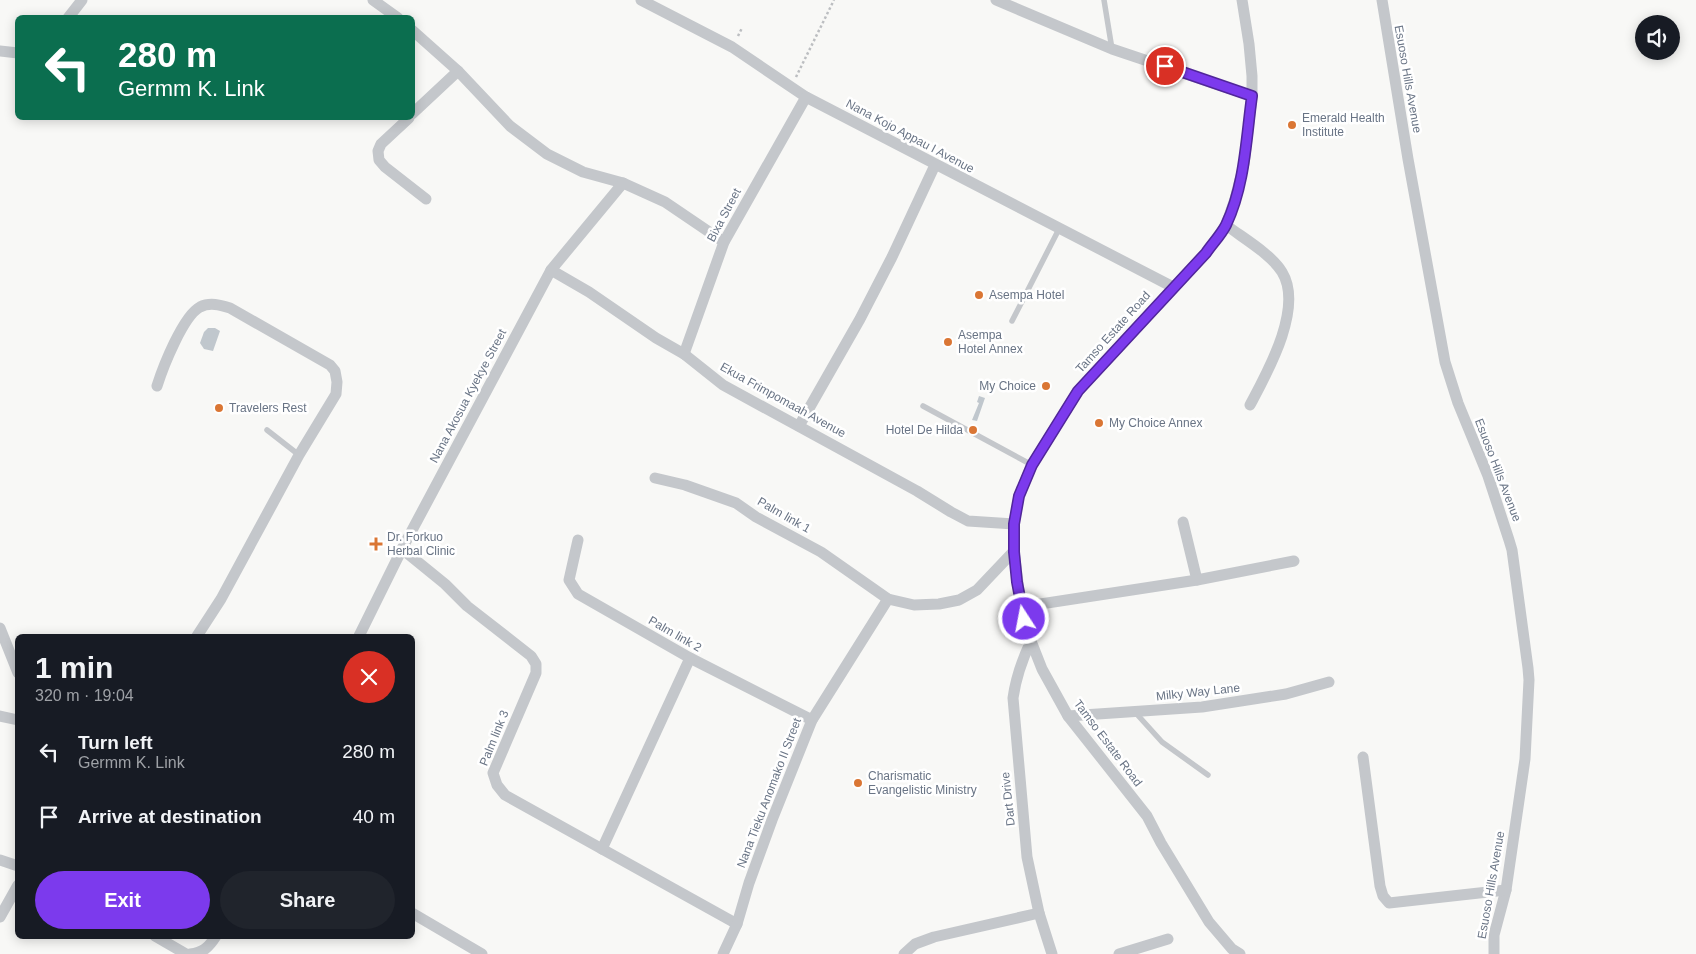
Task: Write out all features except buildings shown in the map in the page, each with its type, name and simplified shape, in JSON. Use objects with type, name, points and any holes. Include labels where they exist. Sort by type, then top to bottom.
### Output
[{"type":"street","points":[[70,15],[82,0]]},
{"type":"street","points":[[373,0],[394,15]]},
{"type":"street","name":"Nana Kojo Appau I Avenue","points":[[641,0],[732,47],[806,98],[1173,287]]},
{"type":"street","points":[[996,0],[1112,49],[1252,96]]},
{"type":"street","name":"Tamso Estate Road","points":[[1240,954],[1232,949],[1209,922],[1147,816],[1068,716],[1042,669],[1021,607],[1014,552],[1014,524],[1019,496],[1032,465],[1078,391],[1206,253],[1226,225],[1244,164],[1252,96],[1249,44],[1242,0]]},
{"type":"street","name":"Esuoso Hills Avenue","points":[[1382,0],[1411,178],[1445,362],[1458,403],[1488,476],[1512,550],[1529,680],[1525,759],[1506,890],[1494,935],[1494,954]]},
{"type":"street","points":[[415,33],[458,71],[510,126],[546,154],[583,172],[623,183],[665,202],[724,242]]},
{"type":"street","points":[[0,51],[15,53]]},
{"type":"street","points":[[415,111],[458,71]]},
{"type":"street","name":"Bixa Street","points":[[684,354],[724,242],[806,98]]},
{"type":"street","points":[[407,120],[380,144],[379,160],[385,167],[426,199]]},
{"type":"street","points":[[799,426],[860,319],[935,166]]},
{"type":"street","name":"Nana Akosua Kyekye Street","points":[[360,634],[402,549],[551,270],[623,183]]},
{"type":"street","points":[[1226,225],[1274,261],[1282,271],[1289,290],[1286,324],[1281,339],[1273,361],[1250,405]]},
{"type":"street","name":"Ekua Frimpomaah Avenue","points":[[551,270],[589,292],[649,334],[684,354],[723,385],[909,486],[951,512],[968,521],[1014,524]]},
{"type":"street","points":[[157,386],[164,364],[190,315],[206,304],[219,304],[230,308],[330,365],[335,371],[337,382],[336,394],[299,455],[198,634]]},
{"type":"street","name":"Palm link 1","points":[[655,478],[685,485],[736,502],[756,517],[821,552],[888,599]]},
{"type":"street","points":[[1183,522],[1197,580]]},
{"type":"street","name":"Palm link 2","points":[[578,540],[570,580],[578,594],[690,658],[812,720]]},
{"type":"street","name":"Palm link 3","points":[[402,549],[445,584],[467,606],[531,656],[536,664],[536,672],[493,773],[497,784],[505,795],[737,924]]},
{"type":"street","points":[[888,599],[914,605],[939,604],[959,600],[977,590],[1014,552]]},
{"type":"street","points":[[1021,607],[1197,580],[1294,562]]},
{"type":"street","name":"Nana Tieku Anomako II Street","points":[[723,954],[737,924],[749,883],[772,820],[812,720],[888,599]]},
{"type":"street","points":[[0,628],[15,666]]},
{"type":"street","name":"Dart Drive","points":[[1031,641],[1022,660],[1013,698],[1027,857],[1039,913],[1052,954]]},
{"type":"street","points":[[602,849],[690,658]]},
{"type":"street","name":"Milky Way Lane","points":[[1068,716],[1202,707],[1241,702],[1286,694],[1329,682]]},
{"type":"street","points":[[0,716],[15,719]]},
{"type":"street","points":[[1363,757],[1380,886],[1383,896],[1390,903],[1506,890]]},
{"type":"street","points":[[0,860],[15,865]]},
{"type":"street","points":[[0,917],[15,890]]},
{"type":"street","points":[[904,954],[915,944],[934,937],[1039,913]]},
{"type":"street","points":[[415,915],[482,954]]},
{"type":"street","points":[[160,939],[188,954],[199,954],[209,947],[214,939]]},
{"type":"street","points":[[1119,954],[1168,939]]},
{"type":"lane","points":[[1104,0],[1112,49]]},
{"type":"lane","points":[[1012,321],[1060,229]]},
{"type":"lane","points":[[923,406],[1032,465]]},
{"type":"lane","points":[[267,430],[299,455]]},
{"type":"lane","points":[[1134,711],[1162,742],[1208,775]]},
{"type":"path","points":[[792,87],[834,0]]},
{"type":"shaded area","points":[[208,328],[215,328],[220,331],[213,351],[204,349],[200,343],[204,332]]},
{"type":"shaded area","points":[[979,396],[985,398],[977,421],[972,420],[979,403],[977,402]]},
{"type":"place","name":"Emerald Health Institute","points":[[1292,125]]},
{"type":"place","name":"Asempa Hotel","points":[[979,295]]},
{"type":"place","name":"Asempa Hotel Annex","points":[[948,342]]},
{"type":"place","name":"My Choice","points":[[1046,386]]},
{"type":"place","name":"Travelers Rest","points":[[219,408]]},
{"type":"place","name":"My Choice Annex","points":[[1099,423]]},
{"type":"place","name":"Hotel De Hilda","points":[[973,430]]},
{"type":"place","name":"Dr. Forkuo Herbal Clinic","points":[[376,544]]},
{"type":"place","name":"Charismatic Evangelistic Ministry","points":[[858,783]]},
{"type":"route","points":[[1024,619],[1017,582],[1014,524],[1019,496],[1032,465],[1078,391],[1206,253],[1217,238],[1226,225],[1244,164],[1248,144],[1252,96],[1165,66]]}]
